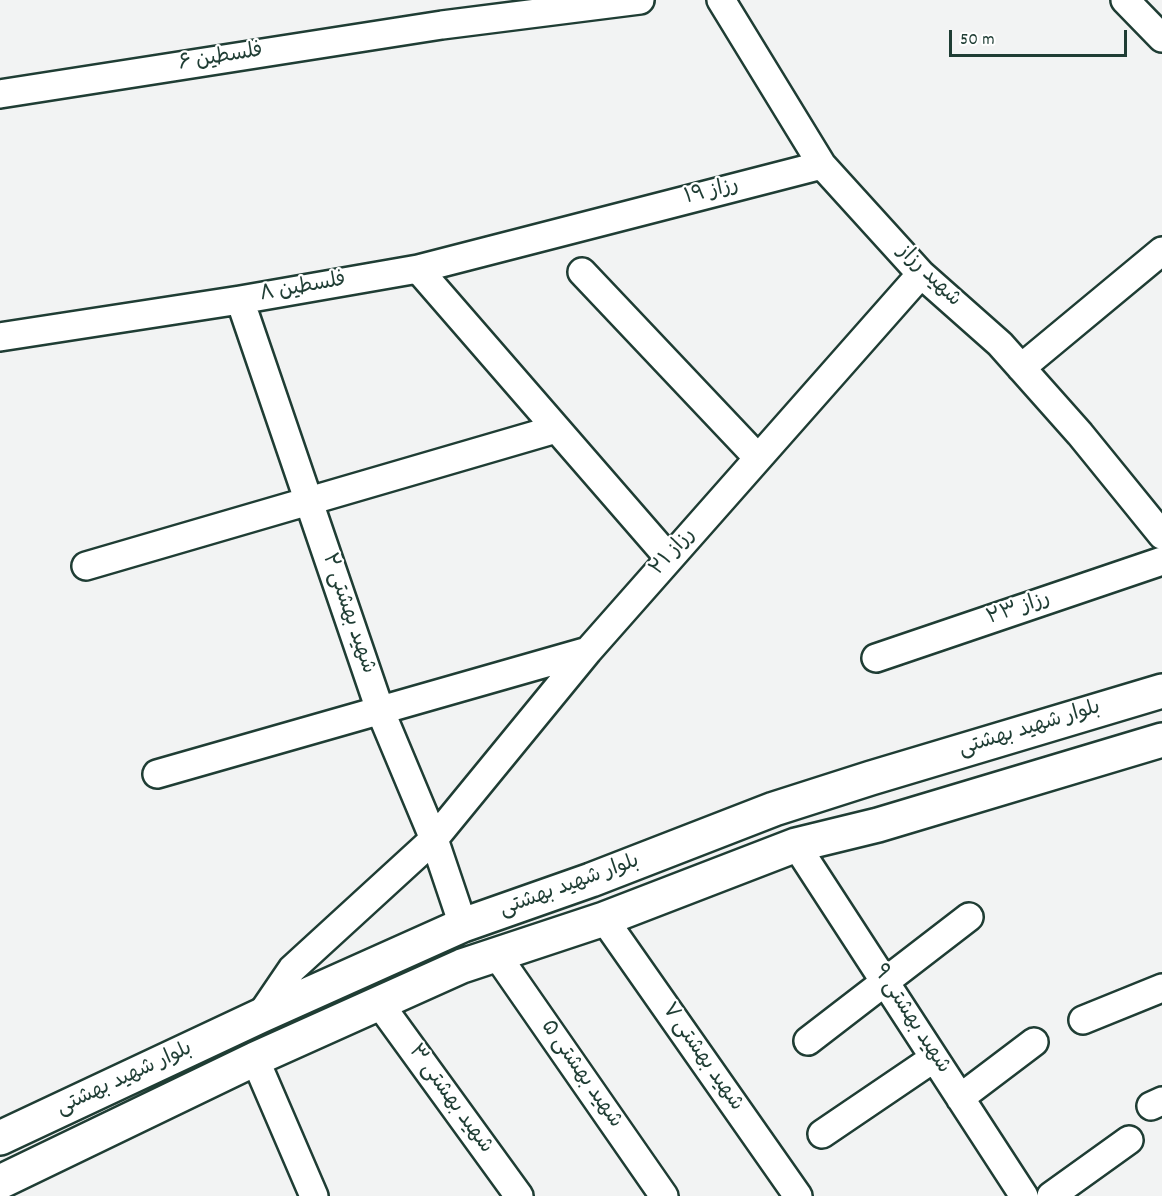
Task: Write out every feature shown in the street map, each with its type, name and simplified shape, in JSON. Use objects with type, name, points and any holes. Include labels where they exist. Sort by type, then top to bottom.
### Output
[{"type":"main road","name":"بلوار شهید بهشتی","points":[[2,1136],[463,925],[591,880],[774,809],[1162,691]]},
{"type":"main road","name":"بلوار شهید بهشتی","points":[[0,1182],[255,1059],[462,966],[604,919],[796,845],[878,825],[1162,740]]},
{"type":"main road","points":[[148,1069],[145,1076],[147,1092],[150,1098],[161,1105]]},
{"type":"street","name":"فلسطین ۶","points":[[0,94],[442,25],[640,0]]},
{"type":"street","name":"شهید رزاز","points":[[721,0],[822,165],[921,274],[1000,344],[1080,434],[1162,535]]},
{"type":"street","points":[[1125,0],[1162,38]]},
{"type":"street","name":"رزاز ۱۹","points":[[602,221],[822,165]]},
{"type":"street","name":"فلسطین ۸","points":[[0,336],[240,300],[418,268],[602,221]]},
{"type":"street","points":[[1021,368],[1162,251]]},
{"type":"street","points":[[418,268],[669,558]]},
{"type":"street","points":[[582,272],[758,458]]},
{"type":"street","name":"رزاز ۲۱","points":[[260,1016],[292,969],[434,839],[588,651],[921,274]]},
{"type":"street","name":"شهید بهشتی ۲","points":[[240,300],[380,710],[434,839],[463,925]]},
{"type":"street","points":[[86,566],[556,429]]},
{"type":"street","name":"رزاز ۲۳","points":[[876,658],[1162,561]]},
{"type":"street","points":[[157,774],[588,651]]},
{"type":"street","name":"شهید بهشتی ۹","points":[[796,845],[1024,1196]]},
{"type":"street","points":[[808,1041],[969,917]]},
{"type":"street","name":"شهید بهشتی ۷","points":[[604,919],[798,1196]]},
{"type":"street","name":"شهید بهشتی ۵","points":[[496,954],[664,1196]]},
{"type":"street","points":[[1083,1020],[1162,988]]},
{"type":"street","name":"شهید بهشتی ۳","points":[[379,1003],[519,1196]]},
{"type":"street","points":[[960,1098],[1034,1042]]},
{"type":"street","points":[[822,1134],[934,1058]]},
{"type":"street","points":[[255,1059],[314,1196]]},
{"type":"street","points":[[1052,1196],[1130,1140]]}]
